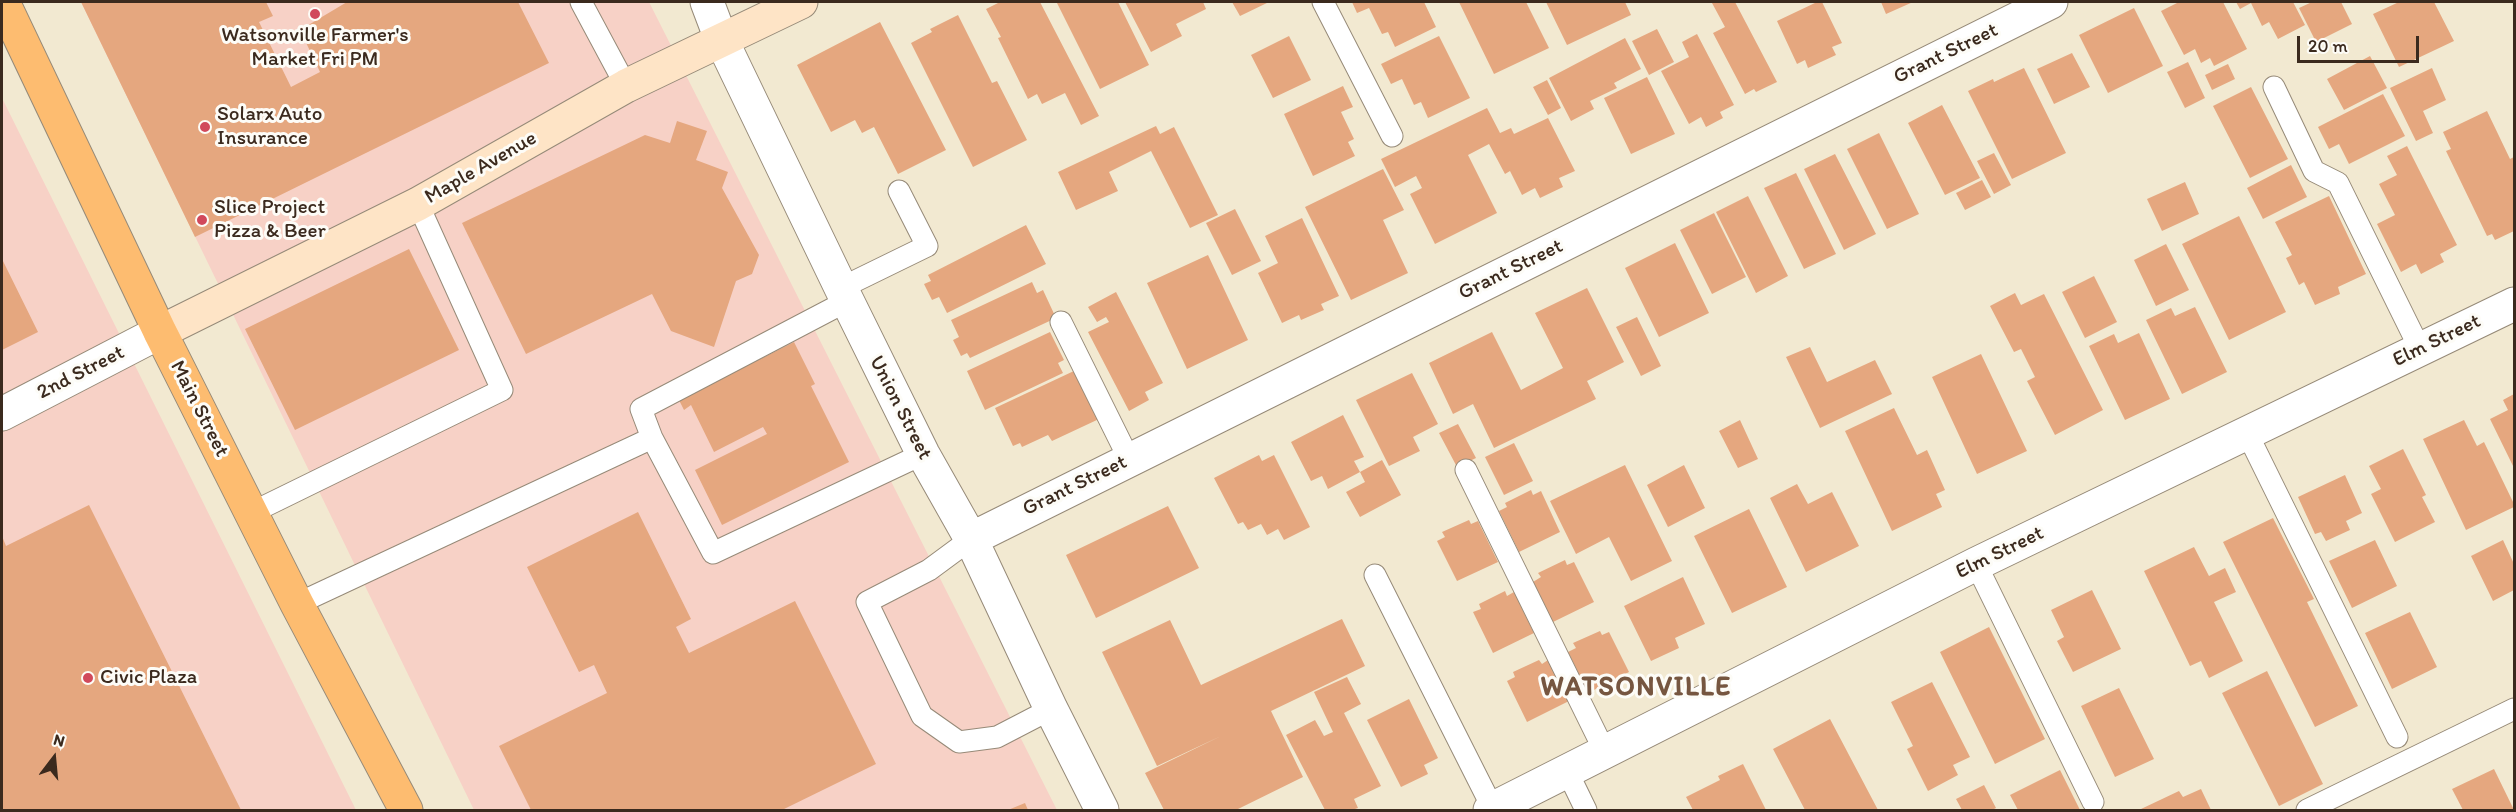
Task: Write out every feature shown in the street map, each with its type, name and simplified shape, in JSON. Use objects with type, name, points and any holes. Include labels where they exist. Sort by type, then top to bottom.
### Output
[{"type":"main road","name":"Main Street","points":[[3,2],[160,332],[297,604],[406,810]]},
{"type":"street","name":"Union Street","points":[[707,2],[721,39],[844,295],[923,454],[971,539],[1051,709],[1102,810]]},
{"type":"street","name":"Maple Avenue","points":[[160,332],[418,204],[626,86],[801,2]]},
{"type":"street","name":"Grant Street","points":[[971,539],[2051,2]]},
{"type":"street","name":"Elm Street","points":[[1492,810],[1976,564],[2514,304]]},
{"type":"street","name":"2nd Street","points":[[2,414],[160,332]]},
{"type":"lane","points":[[581,2],[626,86]]},
{"type":"lane","points":[[1323,2],[1392,136]]},
{"type":"lane","points":[[2274,87],[2314,171],[2338,183],[2420,350]]},
{"type":"lane","points":[[899,191],[927,246],[640,409],[652,438],[713,553],[923,454]]},
{"type":"lane","points":[[251,513],[502,390],[418,204]]},
{"type":"lane","points":[[1060,322],[1129,459]]},
{"type":"lane","points":[[2247,433],[2397,737]]},
{"type":"lane","points":[[297,604],[652,438]]},
{"type":"lane","points":[[1466,470],[1605,752]]},
{"type":"lane","points":[[971,539],[929,570],[867,602],[922,716],[958,742],[997,737],[1051,709]]},
{"type":"lane","points":[[1976,564],[2093,802]]},
{"type":"lane","points":[[1375,575],[1492,810]]},
{"type":"lane","points":[[2307,810],[2514,709]]},
{"type":"lane","points":[[1567,771],[1586,810]]},
{"type":"shaded area","points":[[81,2],[649,2],[1057,810],[474,810]]},
{"type":"shaded area","points":[[2,98],[356,810],[2,810]]},
{"type":"building","points":[[81,2],[266,2],[273,16],[259,22],[291,87],[320,72],[300,30],[347,2],[518,2],[549,63],[195,237]]},
{"type":"building","points":[[1000,2],[1040,2],[1099,116],[1081,125],[1065,93],[1042,104],[1037,94],[1028,99],[986,9]]},
{"type":"building","points":[[1118,2],[1149,65],[1100,89],[1057,3]]},
{"type":"building","points":[[1125,2],[1203,2],[1206,9],[1176,24],[1182,36],[1151,52]]},
{"type":"building","points":[[1232,2],[1269,2],[1240,16]]},
{"type":"building","points":[[1352,2],[1424,2],[1436,27],[1395,47],[1388,32],[1382,34],[1369,8],[1357,13]]},
{"type":"building","points":[[1459,2],[1526,2],[1549,48],[1494,74]]},
{"type":"building","points":[[1546,2],[1625,2],[1631,15],[1567,45]]},
{"type":"building","points":[[1735,2],[1777,82],[1756,92],[1754,89],[1745,94],[1713,33],[1725,27],[1712,3]]},
{"type":"building","points":[[1817,2],[1822,2],[1842,43],[1832,47],[1836,55],[1808,68],[1805,60],[1797,64],[1777,21]]},
{"type":"building","points":[[1881,2],[1913,2],[1886,14]]},
{"type":"building","points":[[2179,2],[2223,2],[2247,49],[2214,66],[2210,58],[2201,63],[2195,49],[2184,55],[2161,11]]},
{"type":"building","points":[[2236,2],[2293,2],[2305,25],[2278,39],[2269,22],[2262,26],[2251,3],[2240,9]]},
{"type":"building","points":[[2312,2],[2341,2],[2352,24],[2316,42],[2299,8]]},
{"type":"building","points":[[2399,2],[2434,2],[2454,41],[2399,67],[2373,14]]},
{"type":"building","points":[[2134,8],[2163,66],[2108,93],[2079,35]]},
{"type":"building","points":[[958,15],[992,83],[997,81],[1027,140],[973,167],[911,43],[932,32],[930,29]]},
{"type":"building","points":[[880,22],[946,150],[898,174],[874,127],[862,133],[855,120],[831,132],[797,65]]},
{"type":"building","points":[[1657,29],[1674,62],[1649,75],[1632,41]]},
{"type":"building","points":[[1697,34],[1734,105],[1720,112],[1723,118],[1706,127],[1701,117],[1689,124],[1661,71],[1689,57],[1682,42]]},
{"type":"building","points":[[1289,36],[1311,80],[1273,98],[1251,55]]},
{"type":"building","points":[[1439,36],[1470,98],[1428,118],[1421,102],[1414,105],[1402,79],[1391,84],[1381,64]]},
{"type":"building","points":[[1625,38],[1641,69],[1614,83],[1617,88],[1590,101],[1594,109],[1571,121],[1549,78]]},
{"type":"building","points":[[2072,53],[2090,87],[2054,104],[2037,69]]},
{"type":"building","points":[[2370,56],[2387,88],[2344,110],[2327,79]]},
{"type":"building","points":[[2188,62],[2205,98],[2185,108],[2167,72]]},
{"type":"building","points":[[2228,64],[2235,79],[2212,90],[2205,75]]},
{"type":"building","points":[[2024,68],[2066,153],[2012,179],[1968,91]]},
{"type":"building","points":[[2432,68],[2446,100],[2423,111],[2433,133],[2416,141],[2390,88]]},
{"type":"building","points":[[1647,77],[1675,134],[1631,154],[1604,98]]},
{"type":"building","points":[[1547,80],[1561,108],[1548,115],[1533,87]]},
{"type":"building","points":[[1343,86],[1353,107],[1341,112],[1354,139],[1348,142],[1355,156],[1313,176],[1284,114]]},
{"type":"building","points":[[2251,87],[2288,159],[2250,178],[2213,106]]},
{"type":"building","points":[[2383,94],[2405,136],[2349,164],[2339,144],[2329,149],[2318,127]]},
{"type":"building","points":[[1942,105],[1980,178],[1945,195],[1908,123]]},
{"type":"building","points":[[1487,108],[1500,133],[1511,128],[1514,134],[1548,118],[1575,171],[1559,178],[1563,187],[1540,198],[1535,188],[1522,195],[1510,171],[1505,174],[1489,144],[1468,155],[1497,213],[1435,244],[1410,194],[1422,188],[1416,176],[1395,187],[1381,159]]},
{"type":"building","points":[[2487,111],[2510,159],[2514,157],[2514,231],[2495,240],[2492,234],[2487,236],[2446,151],[2451,149],[2443,132]]},
{"type":"building","points":[[677,121],[707,131],[696,160],[728,172],[722,188],[759,255],[752,274],[736,281],[714,347],[671,331],[652,294],[526,354],[462,223],[645,135],[670,143]]},
{"type":"building","points":[[1156,126],[1160,134],[1174,127],[1218,215],[1190,228],[1151,151],[1109,172],[1118,191],[1076,210],[1058,172]]},
{"type":"building","points":[[1879,133],[1919,214],[1887,229],[1847,149]]},
{"type":"building","points":[[2407,146],[2457,245],[2440,254],[2444,262],[2421,274],[2416,264],[2401,272],[2377,224],[2395,215],[2379,184],[2397,175],[2387,156]]},
{"type":"building","points":[[1994,153],[2011,185],[1994,194],[1977,161]]},
{"type":"building","points":[[1835,154],[1876,234],[1844,250],[1804,169]]},
{"type":"building","points":[[2291,165],[2307,197],[2263,219],[2247,188]]},
{"type":"building","points":[[1383,169],[1404,210],[1383,220],[1408,273],[1351,300],[1305,207]]},
{"type":"building","points":[[1796,173],[1836,254],[1804,269],[1764,188]]},
{"type":"building","points":[[1982,180],[1991,197],[1965,210],[1956,193]]},
{"type":"building","points":[[2185,182],[2199,214],[2162,231],[2147,199]]},
{"type":"building","points":[[1748,196],[1788,276],[1756,293],[1716,212]]},
{"type":"building","points":[[2329,196],[2366,274],[2338,287],[2340,294],[2315,305],[2304,282],[2299,285],[2286,258],[2292,255],[2275,222]]},
{"type":"building","points":[[1235,209],[1261,261],[1232,275],[1206,223]]},
{"type":"building","points":[[1714,213],[1746,277],[1712,294],[1680,230]]},
{"type":"building","points":[[2239,216],[2286,312],[2229,340],[2182,244]]},
{"type":"building","points":[[1302,218],[1339,296],[1321,304],[1324,310],[1301,320],[1299,315],[1282,323],[1258,273],[1278,263],[1265,236]]},
{"type":"building","points":[[1026,225],[1046,264],[947,313],[939,297],[932,300],[924,284],[931,281],[928,275]]},
{"type":"building","points":[[1675,243],[1709,313],[1659,337],[1625,268]]},
{"type":"building","points":[[2166,244],[2189,290],[2156,306],[2134,260]]},
{"type":"building","points":[[409,249],[459,350],[295,430],[245,329]]},
{"type":"building","points":[[1208,255],[1248,340],[1187,369],[1147,283]]},
{"type":"building","points":[[2,259],[38,332],[2,350]]},
{"type":"building","points":[[2094,276],[2117,322],[2085,338],[2062,292]]},
{"type":"building","points":[[1032,282],[1037,293],[1043,290],[1056,318],[970,358],[967,353],[961,356],[953,340],[959,337],[951,320]]},
{"type":"building","points":[[1587,288],[1624,362],[1587,381],[1596,399],[1494,448],[1473,404],[1453,414],[1429,363],[1492,332],[1521,390],[1563,368],[1535,313]]},
{"type":"building","points":[[1116,292],[1163,383],[1145,392],[1149,400],[1129,411],[1088,332],[1109,322],[1106,317],[1097,322],[1088,307]]},
{"type":"building","points":[[2015,293],[2021,305],[2044,294],[2103,410],[2055,435],[2027,381],[2035,377],[2021,349],[2014,352],[1990,306]]},
{"type":"building","points":[[2195,307],[2227,372],[2182,394],[2146,320],[2171,308],[2175,316]]},
{"type":"building","points":[[1637,317],[1661,366],[1641,376],[1616,327]]},
{"type":"building","points":[[1050,332],[1064,360],[1058,363],[1063,373],[985,410],[967,371]]},
{"type":"building","points":[[2139,333],[2170,399],[2125,420],[2089,346],[2114,334],[2118,343]]},
{"type":"building","points":[[794,342],[815,384],[811,386],[849,462],[722,525],[695,470],[767,434],[763,427],[714,452],[691,405],[684,410],[679,400]]},
{"type":"building","points":[[1810,347],[1827,382],[1875,360],[1892,394],[1820,428],[1786,357]]},
{"type":"building","points":[[1981,354],[2027,451],[1977,474],[1932,377]]},
{"type":"building","points":[[1076,370],[1099,419],[1052,441],[1048,435],[1022,447],[1020,443],[1013,446],[995,408]]},
{"type":"building","points":[[1412,373],[1438,424],[1413,437],[1420,451],[1389,466],[1356,400]]},
{"type":"building","points":[[2514,394],[2514,468],[2490,419],[2508,410],[2503,400]]},
{"type":"building","points":[[1894,408],[1917,455],[1927,450],[1945,490],[1936,494],[1942,507],[1892,531],[1845,431]]},
{"type":"building","points":[[1343,415],[1364,457],[1354,461],[1360,472],[1328,489],[1322,476],[1311,481],[1291,442]]},
{"type":"building","points":[[1740,420],[1758,459],[1738,468],[1719,431]]},
{"type":"building","points":[[2464,420],[2477,446],[2484,442],[2514,504],[2514,507],[2466,530],[2423,439]]},
{"type":"building","points":[[1458,424],[1476,458],[1457,467],[1439,433]]},
{"type":"building","points":[[1514,443],[1533,481],[1504,495],[1485,457]]},
{"type":"building","points":[[2403,449],[2426,495],[2422,497],[2435,522],[2395,542],[2371,494],[2381,489],[2369,466]]},
{"type":"building","points":[[1259,455],[1262,461],[1274,455],[1310,527],[1284,540],[1278,529],[1267,535],[1261,524],[1248,530],[1243,522],[1238,524],[1214,478]]},
{"type":"building","points":[[1382,460],[1401,495],[1360,517],[1346,492],[1365,482],[1360,472]]},
{"type":"building","points":[[1625,465],[1672,561],[1631,581],[1609,537],[1576,554],[1550,501]]},
{"type":"building","points":[[1684,465],[1705,508],[1668,527],[1647,485]]},
{"type":"building","points":[[2345,475],[2362,513],[2346,521],[2350,530],[2326,541],[2321,532],[2315,534],[2298,497]]},
{"type":"building","points":[[1797,484],[1808,504],[1832,492],[1859,546],[1806,572],[1770,498]]},
{"type":"building","points":[[1531,490],[1533,495],[1541,491],[1560,532],[1519,552],[1499,511],[1507,507],[1505,503]]},
{"type":"building","name":"Civic Plaza","points":[[89,505],[241,810],[2,810],[2,536],[6,546]]},
{"type":"building","points":[[1168,506],[1199,568],[1096,618],[1066,555]]},
{"type":"building","points":[[1749,509],[1787,587],[1732,613],[1694,536]]},
{"type":"building","points":[[638,512],[691,619],[676,627],[689,653],[795,601],[876,764],[782,810],[531,810],[499,746],[607,693],[594,665],[579,672],[527,567]]},
{"type":"building","points":[[2273,518],[2314,599],[2307,602],[2358,706],[2315,727],[2223,542]]},
{"type":"building","points":[[1469,520],[1471,524],[1478,521],[1498,562],[1457,581],[1437,541],[1445,537],[1442,532]]},
{"type":"building","points":[[2375,540],[2397,586],[2352,608],[2329,561]]},
{"type":"building","points":[[2503,540],[2514,564],[2514,590],[2493,601],[2471,556]]},
{"type":"building","points":[[2194,547],[2209,576],[2225,568],[2236,592],[2214,602],[2243,661],[2209,678],[2201,661],[2190,666],[2144,571]]},
{"type":"building","points":[[1565,560],[1567,565],[1574,562],[1594,602],[1553,622],[1533,582],[1541,577],[1538,573]]},
{"type":"building","points":[[1683,577],[1705,624],[1675,638],[1679,648],[1651,661],[1624,606]]},
{"type":"building","points":[[2092,590],[2121,649],[2073,672],[2057,641],[2064,637],[2051,610]]},
{"type":"building","points":[[1505,591],[1507,596],[1514,592],[1534,633],[1493,653],[1473,612],[1481,609],[1479,604]]},
{"type":"building","points":[[2410,612],[2437,667],[2392,689],[2365,633]]},
{"type":"building","points":[[1342,619],[1365,666],[1271,711],[1303,777],[1236,810],[1164,810],[1145,773],[1221,736],[1157,766],[1102,652],[1170,620],[1201,685]]},
{"type":"building","points":[[1989,627],[2045,739],[1995,764],[1940,652]]},
{"type":"building","points":[[1600,631],[1602,635],[1609,632],[1629,672],[1588,693],[1568,652],[1576,648],[1573,643]]},
{"type":"building","points":[[1539,660],[1542,664],[1548,660],[1569,701],[1527,722],[1507,681],[1515,677],[1513,672]]},
{"type":"building","points":[[2267,671],[2323,784],[2279,806],[2222,693]]},
{"type":"building","points":[[1347,677],[1361,704],[1344,713],[1381,786],[1354,799],[1358,808],[1325,810],[1286,735],[1315,720],[1324,736],[1333,732],[1314,692]]},
{"type":"building","points":[[1932,682],[1970,757],[1953,765],[1958,775],[1928,791],[1907,749],[1913,746],[1891,702]]},
{"type":"building","points":[[2119,688],[2154,759],[2115,777],[2081,706]]},
{"type":"building","points":[[1409,699],[1438,758],[1424,765],[1428,774],[1401,787],[1367,720]]},
{"type":"building","points":[[1830,719],[1878,810],[1805,810],[1773,749]]},
{"type":"building","points":[[1743,764],[1766,810],[1693,810],[1686,797],[1720,780],[1718,776]]},
{"type":"building","points":[[2494,769],[2514,810],[2463,810],[2452,789]]},
{"type":"building","points":[[2060,770],[2080,810],[2018,810],[2010,795]]},
{"type":"building","points":[[1984,785],[1996,808],[1962,810],[1956,799]]},
{"type":"building","points":[[2201,789],[2211,810],[2141,809],[2179,791],[2183,797]]},
{"type":"building","points":[[1025,803],[1028,810],[1008,810]]},
{"type":"place","name":"Watsonville Farmer's Market Fri PM","points":[[315,14]]},
{"type":"place","name":"Solarx Auto Insurance","points":[[205,127]]},
{"type":"place","name":"Slice Project Pizza & Beer","points":[[202,220]]},
{"type":"place","name":"Civic Plaza","points":[[88,678]]},
{"type":"district","name":"WATSONVILLE","points":[[1636,688]]}]
